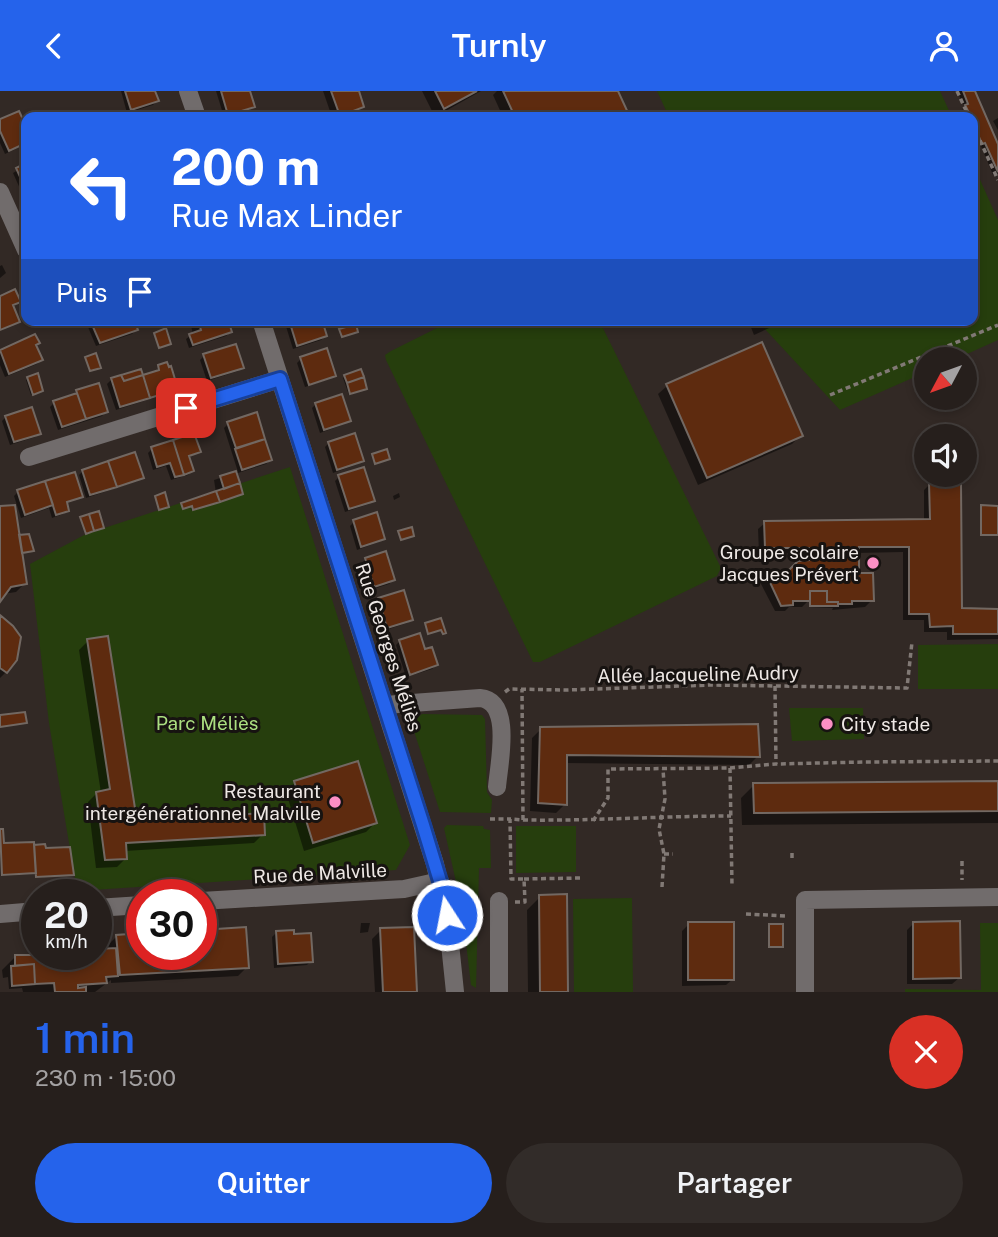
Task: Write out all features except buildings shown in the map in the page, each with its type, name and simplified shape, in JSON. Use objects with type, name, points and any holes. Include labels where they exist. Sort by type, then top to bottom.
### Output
[{"type":"street","points":[[188,91],[195,112]]},
{"type":"street","points":[[0,192],[21,239]]},
{"type":"street","name":"Rue Georges Méliès","points":[[263,326],[440,881],[447,915],[455,992]]},
{"type":"street","points":[[29,457],[280,379]]},
{"type":"street","points":[[385,705],[480,698],[494,702],[501,716],[497,787]]},
{"type":"street","name":"Rue de Malville","points":[[217,900],[404,889],[440,881]]},
{"type":"street","points":[[805,992],[804,900],[998,897]]},
{"type":"street","points":[[499,901],[499,992]]},
{"type":"street","points":[[0,914],[21,912]]},
{"type":"path","points":[[957,91],[967,112]]},
{"type":"path","points":[[978,136],[998,180]]},
{"type":"path","points":[[830,395],[998,325]]},
{"type":"path","name":"Allée Jacqueline Audry","points":[[494,702],[509,689],[907,688],[912,642]]},
{"type":"path","points":[[775,687],[776,764]]},
{"type":"path","points":[[522,689],[523,820]]},
{"type":"path","points":[[593,821],[608,798],[608,769],[998,761]]},
{"type":"path","points":[[730,768],[732,886]]},
{"type":"path","points":[[662,887],[664,854],[659,829],[665,799],[663,769]]},
{"type":"path","points":[[491,819],[593,821],[660,816],[731,816]]},
{"type":"path","points":[[510,819],[511,879],[580,878]]},
{"type":"path","points":[[792,853],[792,861]]},
{"type":"path","points":[[664,854],[673,854]]},
{"type":"path","points":[[962,861],[962,889]]},
{"type":"path","points":[[499,901],[525,902],[524,879]]},
{"type":"path","points":[[746,914],[792,916]]},
{"type":"green space","points":[[657,91],[940,91],[950,112],[667,112]]},
{"type":"green space","points":[[978,175],[998,220],[998,340],[977,350],[977,347],[914,347],[914,377],[840,410],[763,326],[978,326]]},
{"type":"green space","points":[[441,326],[602,326],[721,568],[717,576],[540,662],[533,662],[386,360],[385,355]]},
{"type":"green space","name":"Parc Méliès","points":[[290,467],[410,845],[396,870],[217,882],[217,879],[126,879],[126,888],[112,889],[112,879],[75,879],[49,723],[30,564],[86,534]]},
{"type":"green space","points":[[998,644],[998,689],[918,689],[918,645]]},
{"type":"green space","name":"City stade","points":[[789,708],[863,708],[864,739],[792,741]]},
{"type":"green space","points":[[422,714],[482,715],[485,719],[487,792],[492,800],[491,813],[440,812],[413,728]]},
{"type":"green space","points":[[447,825],[483,826],[484,829],[490,830],[491,868],[479,868],[476,988],[471,985],[462,909],[444,828]]},
{"type":"green space","points":[[516,826],[576,826],[576,872],[516,873]]},
{"type":"green space","points":[[632,898],[633,992],[574,992],[573,899]]},
{"type":"green space","points":[[980,923],[998,923],[998,992],[905,992],[905,989],[981,990]]},
{"type":"place","name":"Groupe scolaire Jacques Prévert","points":[[873,563]]},
{"type":"place","name":"City stade","points":[[827,724]]},
{"type":"place","name":"Restaurant intergénérationnel Malville","points":[[335,802]]},
{"type":"route","points":[[186,408],[280,379],[423,825],[447,915]]}]
